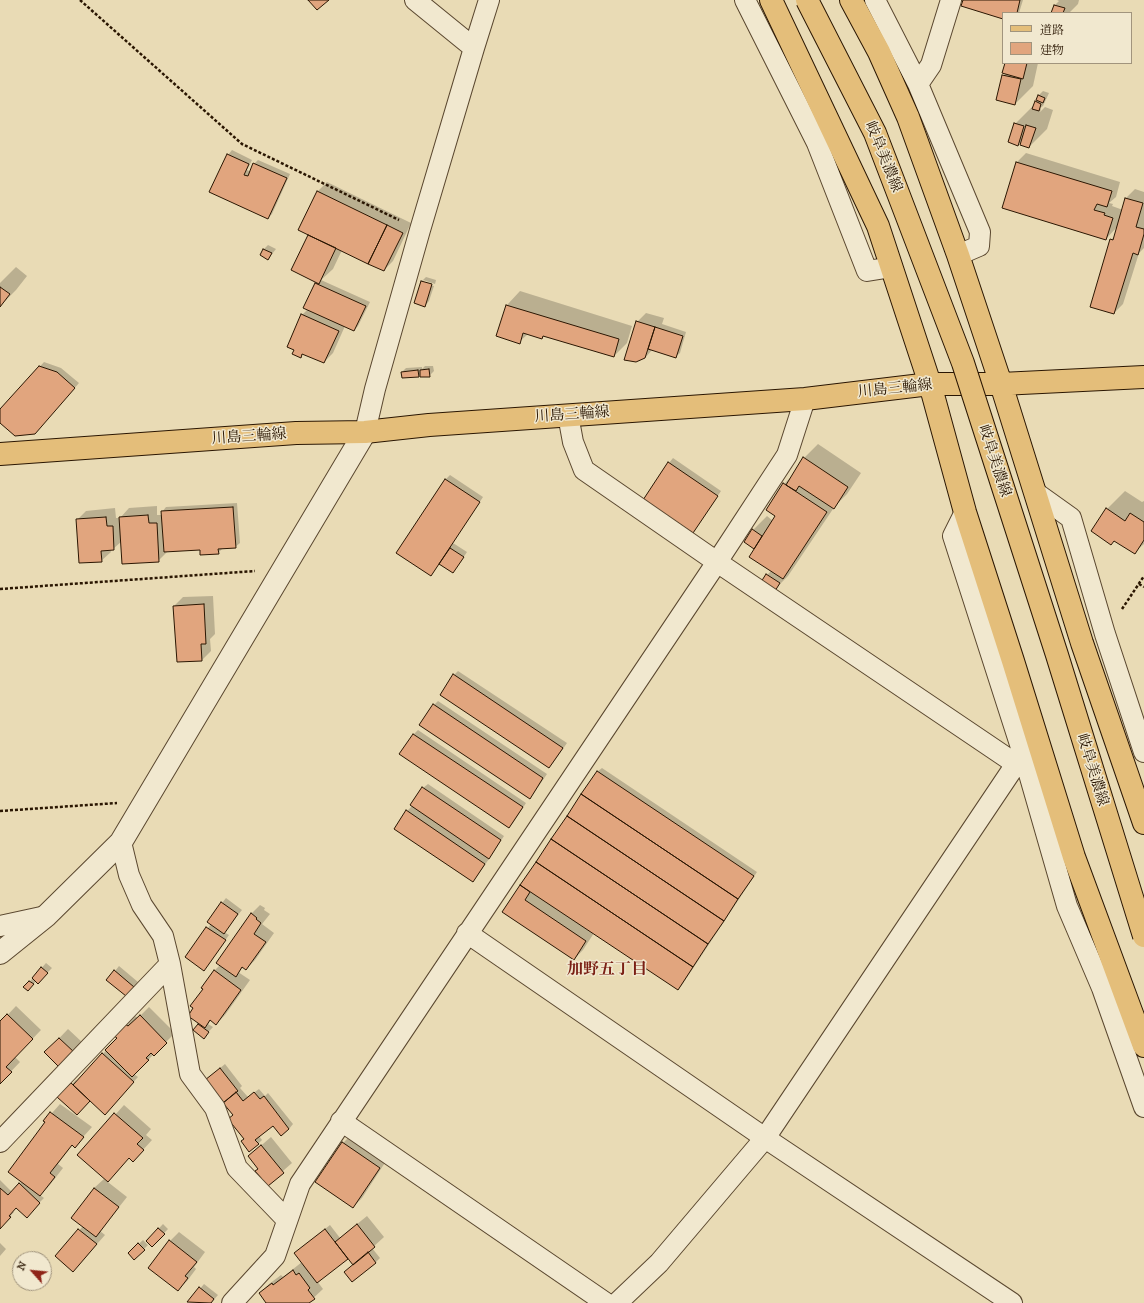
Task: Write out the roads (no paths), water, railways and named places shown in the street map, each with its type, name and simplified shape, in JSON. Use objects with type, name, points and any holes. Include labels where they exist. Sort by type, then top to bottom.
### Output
[{"type":"main road","points":[[771,0],[878,226],[930,384],[964,512],[1013,661],[1074,857],[1144,1046]]},
{"type":"main road","name":"岐阜美濃線","points":[[807,0],[875,133],[963,363],[1057,655],[1144,936]]},
{"type":"main road","points":[[851,0],[879,52],[908,117],[958,255],[1036,493],[1082,643],[1144,823]]},
{"type":"main road","name":"川島三輪線","points":[[0,454],[296,433],[365,432],[429,425],[805,399],[930,384],[1001,384],[1144,377]]},
{"type":"street","points":[[415,0],[474,48]]},
{"type":"street","points":[[0,953],[46,916],[120,842],[365,432],[375,389],[420,230],[489,0]]},
{"type":"street","points":[[745,0],[817,143],[867,271],[892,267]]},
{"type":"street","points":[[875,0],[918,84],[980,232],[979,246],[958,255]]},
{"type":"street","points":[[918,84],[931,65],[951,0]]},
{"type":"street","points":[[232,1303],[275,1256],[300,1184],[786,455],[805,399]]},
{"type":"street","points":[[568,415],[572,442],[584,470],[716,562],[1021,762]]},
{"type":"street","points":[[1036,493],[1071,518],[1105,634],[1144,752]]},
{"type":"street","points":[[964,512],[953,536],[1021,762],[1067,906],[1102,988],[1144,1107]]},
{"type":"street","points":[[617,1303],[659,1263],[765,1138],[1021,762]]},
{"type":"street","points":[[120,842],[129,875],[142,905],[163,936],[170,964],[190,1074],[215,1108],[237,1168],[287,1220]]},
{"type":"street","points":[[0,926],[46,916]]},
{"type":"street","points":[[467,933],[765,1138],[1012,1303]]},
{"type":"street","points":[[0,1142],[170,964]]},
{"type":"street","points":[[341,1122],[606,1303]]},
{"type":"district","name":"加野五丁目","points":[[607,970]]}]
